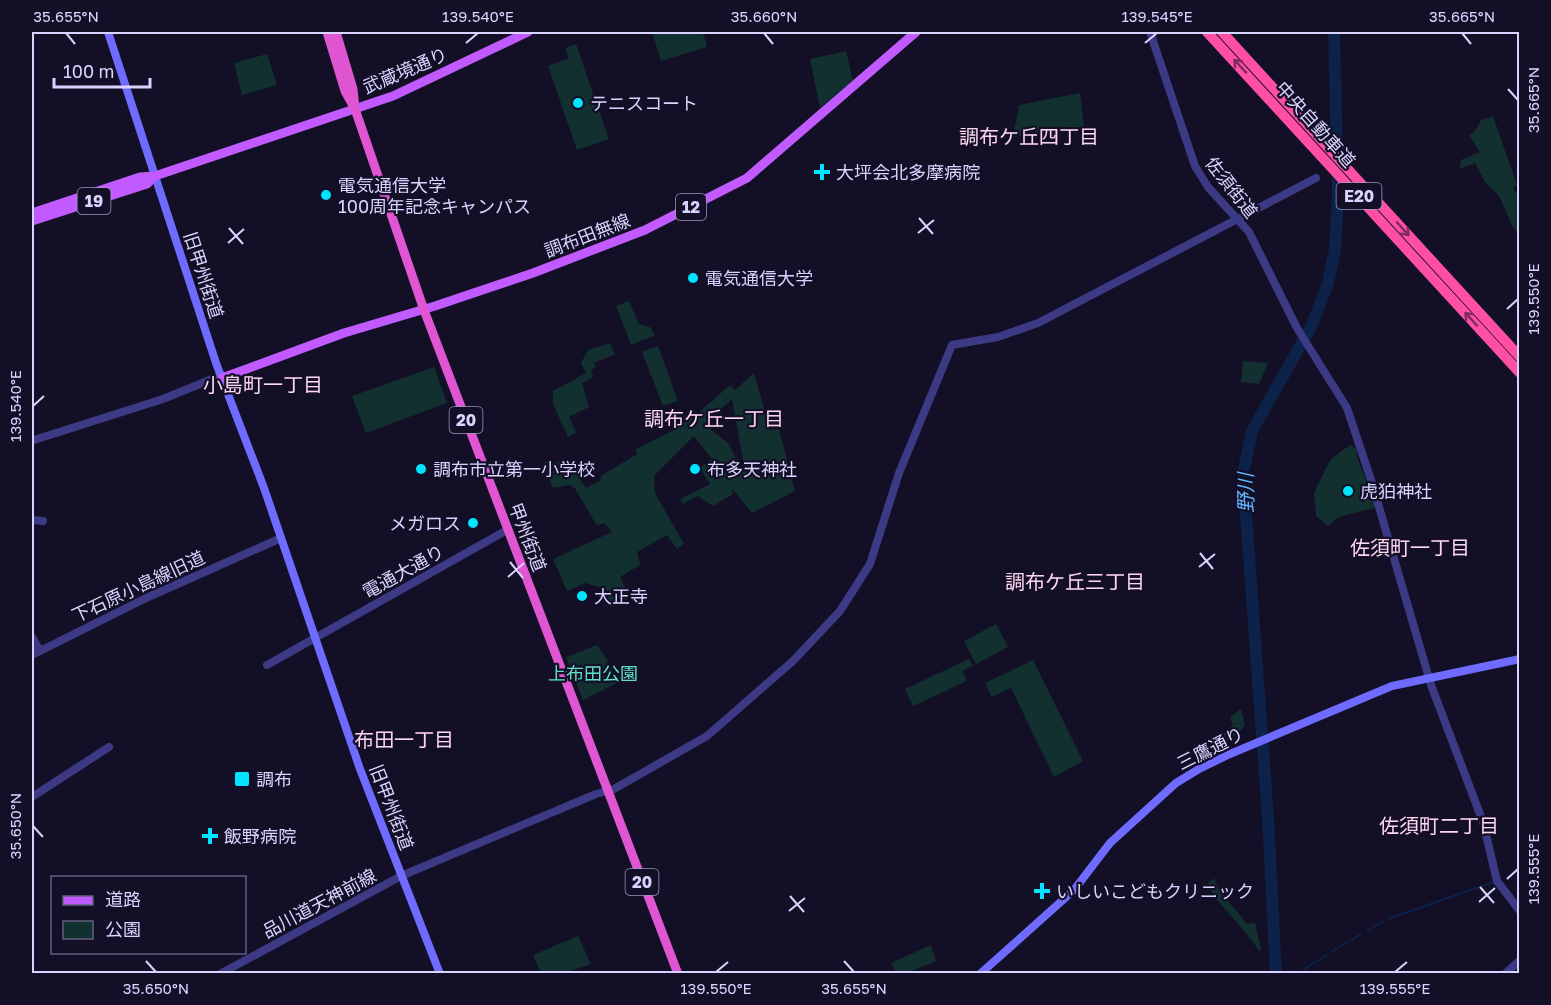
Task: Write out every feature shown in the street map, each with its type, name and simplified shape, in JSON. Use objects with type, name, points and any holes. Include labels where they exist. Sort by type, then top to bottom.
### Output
[{"type":"highway","name":"甲州街道","points":[[327,32],[345,91],[355,109],[424,310],[678,974]]},
{"type":"highway","name":"甲州街道","points":[[336,32],[355,97],[355,109]]},
{"type":"highway","name":"中央自動車道","points":[[1207,32],[1515,360]]},
{"type":"highway","name":"中央自動車道","points":[[1222,32],[1515,360],[1520,373]]},
{"type":"main road","name":"旧甲州街道","points":[[108,32],[222,378],[277,525],[315,638],[401,876],[440,974]]},
{"type":"main road","name":"武蔵境通り","points":[[155,176],[393,96],[528,32]]},
{"type":"main road","name":"調布田無線","points":[[222,378],[344,333],[424,310],[615,243],[747,178],[916,32]]},
{"type":"main road","name":"19","points":[[32,213],[140,177],[155,176]]},
{"type":"main road","name":"19","points":[[32,221],[147,184],[155,176]]},
{"type":"main road","name":"三鷹通り","points":[[980,974],[1074,890],[1110,843],[1176,783],[1199,769],[1366,696],[1429,676],[1520,659]]},
{"type":"street","name":"佐須街道","points":[[1150,32],[1195,166],[1208,187],[1253,241],[1297,328],[1352,421],[1429,676],[1483,822],[1497,881],[1520,911]]},
{"type":"street","points":[[1236,218],[1316,178]]},
{"type":"street","name":"品川道天神前線","points":[[220,974],[401,876],[607,791],[665,762],[707,736],[793,661],[840,610],[870,564],[899,473],[952,345],[998,338],[1038,323],[1236,218]]},
{"type":"street","points":[[34,440],[163,399],[217,377],[222,378]]},
{"type":"street","points":[[32,520],[43,520]]},
{"type":"street","name":"電通大通り","points":[[267,665],[507,530]]},
{"type":"street","name":"下石原小島線旧道","points":[[32,655],[281,538]]},
{"type":"street","points":[[32,637],[40,651]]},
{"type":"street","points":[[32,797],[110,747]]},
{"type":"street","points":[[1505,974],[1520,960]]},
{"type":"green space","points":[[652,32],[703,32],[707,47],[661,61]]},
{"type":"green space","name":"テニスコート","points":[[576,44],[609,139],[577,150],[548,66],[569,58],[565,48]]},
{"type":"green space","points":[[846,51],[853,80],[820,108],[810,59]]},
{"type":"green space","points":[[267,54],[277,85],[242,95],[234,63]]},
{"type":"green space","points":[[1080,93],[1084,127],[1013,137],[1019,105]]},
{"type":"green space","points":[[1493,116],[1517,185],[1513,188],[1519,197],[1519,234],[1513,227],[1499,196],[1485,182],[1475,163],[1460,169],[1461,160],[1480,152],[1469,135],[1475,131],[1481,120]]},
{"type":"green space","points":[[629,301],[639,324],[650,327],[655,335],[631,345],[616,306]]},
{"type":"green space","points":[[610,343],[615,354],[594,363],[596,367],[591,370],[593,377],[582,383],[589,407],[569,417],[576,432],[568,437],[553,404],[553,391],[586,373],[581,363],[588,350]]},
{"type":"green space","points":[[658,346],[678,401],[663,406],[642,352]]},
{"type":"green space","points":[[1243,361],[1268,363],[1259,384],[1241,382]]},
{"type":"green space","points":[[434,367],[447,403],[366,433],[352,396]]},
{"type":"green space","points":[[754,373],[770,430],[779,429],[795,491],[752,513],[732,488],[733,494],[713,506],[698,496],[683,504],[680,499],[710,484],[700,468],[712,459],[694,436],[654,476],[655,493],[684,544],[677,549],[667,535],[637,552],[640,565],[620,577],[630,597],[613,607],[602,588],[585,583],[567,591],[553,559],[612,532],[604,523],[597,526],[574,487],[569,485],[553,488],[542,463],[550,460],[554,463],[567,460],[571,464],[589,459],[591,464],[576,473],[586,488],[600,481],[601,476],[637,454],[636,449],[674,430],[670,420],[680,414],[686,417],[697,414],[730,385],[735,390]],"holes":[[[732,399],[745,471],[729,480],[728,476],[740,466],[728,443],[704,424]]]},
{"type":"green space","points":[[1350,445],[1357,449],[1357,457],[1375,503],[1374,508],[1339,517],[1328,526],[1316,516],[1314,493],[1331,459]]},
{"type":"green space","points":[[996,624],[1008,647],[976,664],[964,641]]},
{"type":"green space","name":"上布田公園","points":[[597,645],[621,681],[583,700],[566,657]]},
{"type":"green space","points":[[969,659],[973,666],[962,671],[967,681],[913,706],[905,689]]},
{"type":"green space","points":[[1033,660],[1083,761],[1054,777],[1011,688],[992,697],[985,683]]},
{"type":"green space","points":[[1241,709],[1245,726],[1202,763],[1206,749],[1233,725],[1230,717]]},
{"type":"green space","points":[[1214,878],[1225,897],[1247,924],[1255,923],[1260,952],[1207,884]]},
{"type":"green space","points":[[578,936],[591,964],[565,973],[541,973],[533,955]]},
{"type":"green space","points":[[931,945],[936,961],[907,973],[896,973],[891,963]]},
{"type":"waterway","name":"野川","points":[[1276,974],[1268,818],[1243,473],[1252,431],[1312,325],[1328,283],[1335,249],[1338,197],[1334,32]]},
{"type":"waterway","points":[[1388,919],[1493,882]]},
{"type":"waterway","points":[[1368,930],[1384,921]]},
{"type":"waterway","points":[[1331,952],[1361,934]]},
{"type":"waterway","points":[[1304,969],[1327,955]]},
{"type":"place","name":"テニスコート","points":[[578,103]]},
{"type":"place","name":"大坪会北多摩病院","points":[[822,172]]},
{"type":"place","name":"電気通信大学 100周年記念キャンパス","points":[[326,195]]},
{"type":"place","name":"電気通信大学","points":[[693,278]]},
{"type":"place","name":"調布市立第一小学校","points":[[421,469]]},
{"type":"place","name":"布多天神社","points":[[695,469]]},
{"type":"place","name":"虎狛神社","points":[[1348,491]]},
{"type":"place","name":"メガロス","points":[[473,523]]},
{"type":"place","name":"大正寺","points":[[582,596]]},
{"type":"place","name":"調布","points":[[242,779]]},
{"type":"place","name":"飯野病院","points":[[210,836]]},
{"type":"place","name":"いしいこどもクリニック","points":[[1042,891]]},
{"type":"district","name":"調布ケ丘四丁目","points":[[1029,136]]},
{"type":"district","name":"小島町一丁目","points":[[263,384]]},
{"type":"district","name":"調布ケ丘一丁目","points":[[714,418]]},
{"type":"district","name":"佐須町一丁目","points":[[1410,547]]},
{"type":"district","name":"調布ケ丘三丁目","points":[[1075,581]]},
{"type":"district","name":"布田一丁目","points":[[404,739]]},
{"type":"district","name":"佐須町二丁目","points":[[1439,825]]}]
